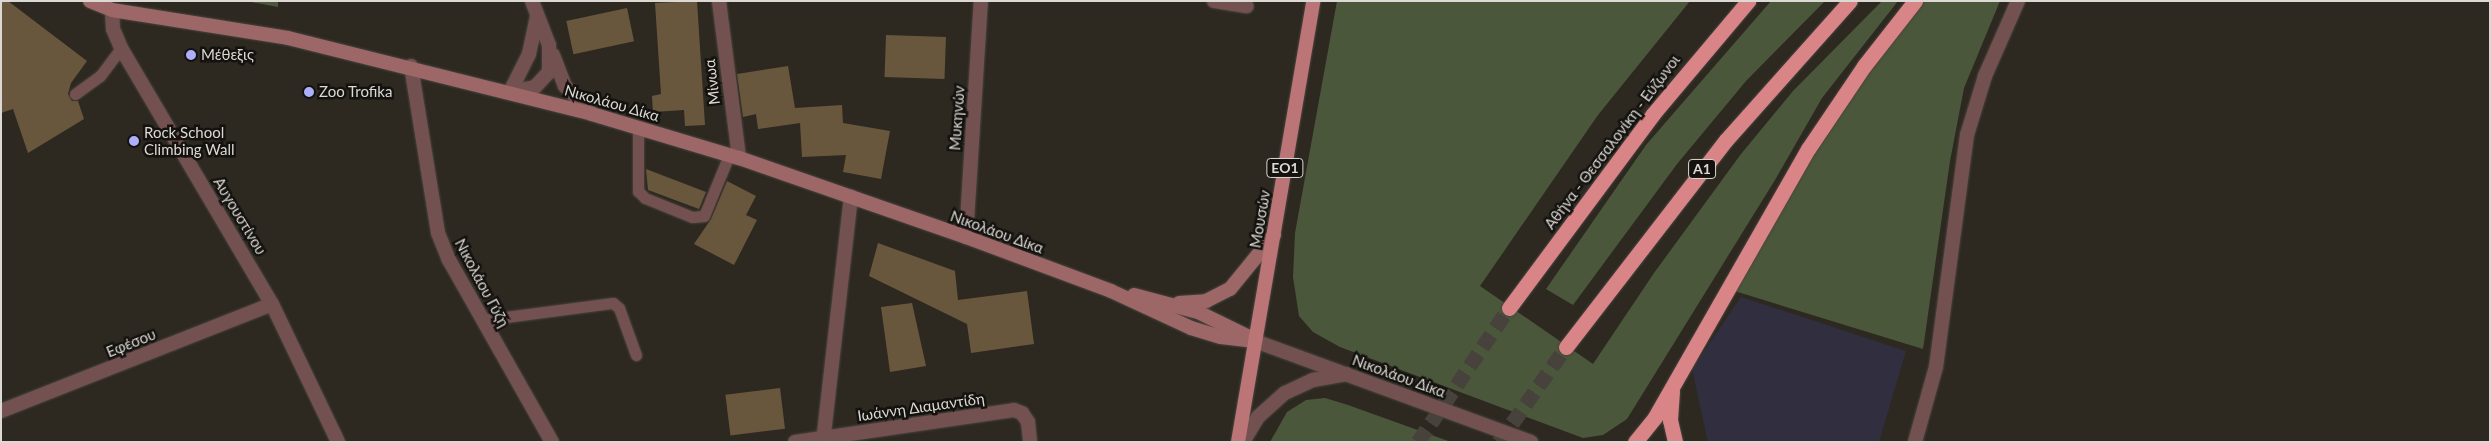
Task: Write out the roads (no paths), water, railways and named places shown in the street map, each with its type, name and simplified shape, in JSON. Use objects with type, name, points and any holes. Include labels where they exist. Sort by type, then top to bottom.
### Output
[{"type":"highway","name":"Αθήνα - Θεσσαλονίκη - Εύζωνοι","points":[[1510,308],[1653,114],[1748,1]]},
{"type":"highway","name":"Α1","points":[[1566,347],[1726,140],[1850,1]]},
{"type":"highway","points":[[1636,442],[1655,417],[1808,149],[1864,66],[1914,1]]},
{"type":"highway","points":[[1673,385],[1670,420],[1674,442]]},
{"type":"main road","name":"Νικολάου Δίκα","points":[[90,1],[112,10],[288,38],[411,66],[638,127],[734,156],[966,237],[1111,290],[1191,328],[1221,337],[1255,341]]},
{"type":"main road","name":"Μουσών","points":[[1238,442],[1313,1]]},
{"type":"main road","points":[[1170,303],[1206,302],[1219,297],[1240,280],[1274,234]]},
{"type":"main road","name":"Νικολάου Δίκα","points":[[1111,290],[1170,303],[1222,322],[1255,341]]},
{"type":"street","points":[[532,1],[566,86],[592,114]]},
{"type":"street","name":"Μίνωα","points":[[719,1],[734,156]]},
{"type":"street","name":"Μυκηνών","points":[[966,237],[982,1]]},
{"type":"street","points":[[1214,1],[1247,6]]},
{"type":"street","points":[[1915,442],[1936,367],[1967,135],[1985,76],[2018,1]]},
{"type":"street","name":"Αυγουστίνου","points":[[112,10],[113,29],[121,48],[272,304],[338,442]]},
{"type":"street","points":[[510,92],[529,54],[537,15]]},
{"type":"street","points":[[510,92],[535,87],[545,80],[551,64],[549,46]]},
{"type":"street","name":"Νικολάου Γύζη","points":[[411,66],[438,233],[483,320],[552,442]]},
{"type":"street","points":[[823,439],[851,197]]},
{"type":"street","name":"Εφέσου","points":[[1,410],[272,304]]},
{"type":"street","name":"Νικολάου Δίκα","points":[[1255,341],[1531,442]]},
{"type":"street","points":[[1243,442],[1258,417],[1285,393],[1313,380],[1347,374]]},
{"type":"street","name":"Ιωάννη Διαμαντίδη","points":[[794,442],[1014,410],[1022,413],[1028,422],[1030,442]]},
{"type":"lane","points":[[75,94],[100,76],[121,48]]},
{"type":"lane","points":[[638,127],[638,191],[645,198],[692,217],[704,216],[734,156]]},
{"type":"lane","points":[[483,320],[613,303],[619,308],[636,355]]},
{"type":"tunnel","points":[[1418,442],[1509,308]]},
{"type":"tunnel","points":[[1499,442],[1566,347]]},
{"type":"place","name":"Μέθεξις","points":[[191,55]]},
{"type":"place","name":"Zoo Trofika","points":[[309,92]]},
{"type":"place","name":"Rock School Climbing Wall","points":[[134,141]]}]
